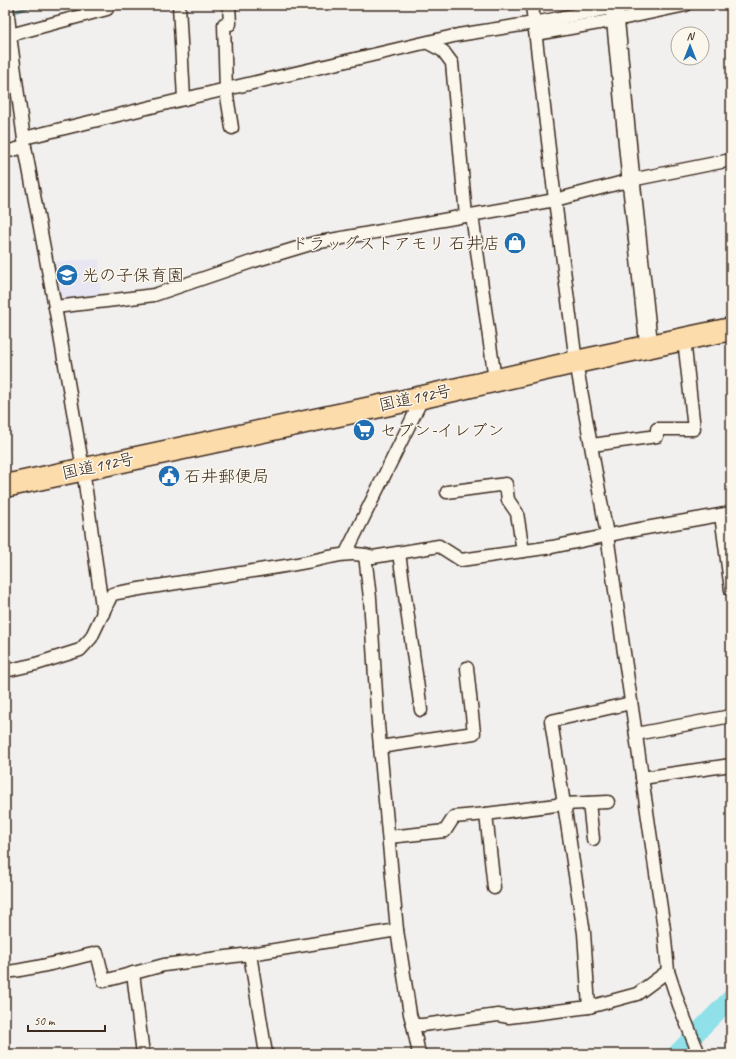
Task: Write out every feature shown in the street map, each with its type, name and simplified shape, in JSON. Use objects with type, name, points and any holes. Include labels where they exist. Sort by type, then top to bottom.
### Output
[{"type":"highway","name":"国道192号","points":[[5,486],[423,397],[731,329]]},
{"type":"street","points":[[179,5],[184,99]]},
{"type":"street","points":[[229,5],[230,24],[224,24],[226,90],[232,128]]},
{"type":"street","points":[[532,5],[576,362],[607,535],[664,930],[668,971],[679,1004],[699,1054]]},
{"type":"street","points":[[5,152],[25,143],[184,99],[458,35],[535,28],[615,11],[686,5]]},
{"type":"street","points":[[10,35],[107,8]]},
{"type":"street","points":[[615,11],[649,347]]},
{"type":"street","points":[[8,12],[25,143],[83,469],[103,614]]},
{"type":"street","points":[[428,43],[443,51],[452,62],[469,216],[495,380]]},
{"type":"street","points":[[55,307],[154,294],[314,243],[555,200],[631,180],[731,160]]},
{"type":"street","points":[[592,445],[657,436],[657,429],[694,429],[684,339]]},
{"type":"street","points":[[346,554],[423,397]]},
{"type":"street","points":[[447,492],[506,484],[508,500],[517,513],[523,551]]},
{"type":"street","points":[[5,671],[36,664],[80,650],[91,638],[112,594],[220,577],[346,554],[373,557],[439,546],[461,560],[552,547],[607,535],[726,514],[731,590]]},
{"type":"street","points":[[399,553],[421,710]]},
{"type":"street","points":[[365,555],[370,598],[380,747],[397,930],[410,1014],[420,1054]]},
{"type":"street","points":[[380,747],[474,733],[467,668]]},
{"type":"street","points":[[589,1007],[584,933],[551,721],[631,703]]},
{"type":"street","points":[[636,734],[731,716]]},
{"type":"street","points":[[642,778],[731,765]]},
{"type":"street","points":[[389,837],[445,831],[454,817],[564,804],[608,802]]},
{"type":"street","points":[[589,803],[593,839]]},
{"type":"street","points":[[486,814],[494,888]]},
{"type":"street","points":[[5,972],[16,971],[97,953],[104,981],[164,965],[250,954],[397,930]]},
{"type":"street","points":[[250,954],[266,1054]]},
{"type":"street","points":[[413,1025],[423,1025],[498,1014],[509,1017],[589,1007],[637,994],[668,971]]},
{"type":"street","points":[[133,973],[143,1054]]},
{"type":"shaded area","points":[[99,259],[101,298],[59,304],[51,262]]},
{"type":"waterway","points":[[11,13],[36,5]]},
{"type":"waterway","points":[[624,11],[655,5]]},
{"type":"waterway","points":[[676,1054],[731,998]]},
{"type":"place","name":"ドラッグストアモリ 石井店","points":[[515,243]]},
{"type":"place","name":"光の子保育園","points":[[67,275]]},
{"type":"place","name":"セブン-イレブン","points":[[364,430]]},
{"type":"place","name":"石井郵便局","points":[[169,476]]}]
